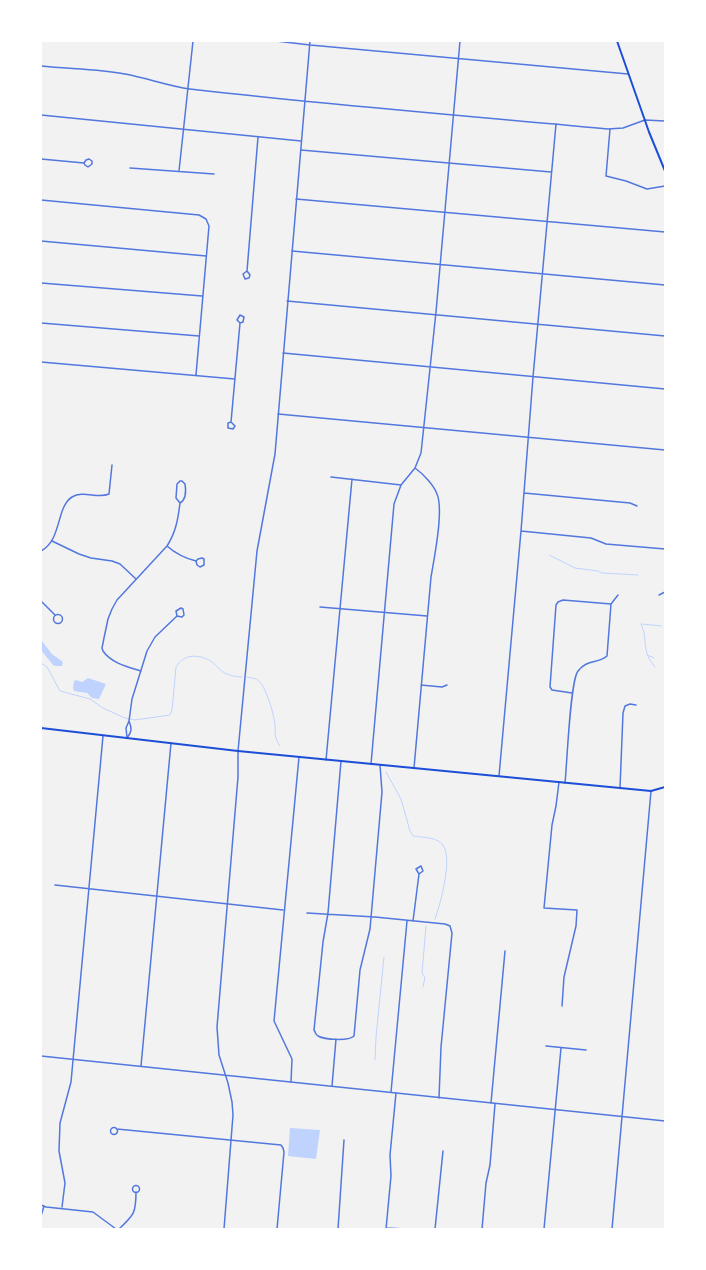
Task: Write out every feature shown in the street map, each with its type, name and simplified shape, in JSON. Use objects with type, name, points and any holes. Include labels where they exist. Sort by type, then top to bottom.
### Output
[{"type":"main road","points":[[617,41],[665,171]]},
{"type":"main road","points":[[41,728],[238,751],[565,783],[650,791],[665,787]]},
{"type":"street","points":[[179,171],[193,41]]},
{"type":"street","points":[[276,41],[628,74]]},
{"type":"street","points":[[224,1229],[232,1140],[232,1102],[219,1055],[217,1027],[226,904],[238,777],[238,751],[257,551],[275,454],[310,41]]},
{"type":"street","points":[[371,764],[394,504],[401,485],[415,468],[421,453],[436,315],[460,41]]},
{"type":"street","points":[[41,66],[127,74],[188,89],[305,102],[610,129],[623,128],[645,120],[665,121]]},
{"type":"street","points":[[41,115],[301,141]]},
{"type":"street","points":[[499,776],[521,532],[527,438],[556,124]]},
{"type":"street","points":[[610,129],[606,176],[626,181],[647,189],[665,186]]},
{"type":"street","points":[[247,271],[258,137]]},
{"type":"street","points":[[301,150],[551,172]]},
{"type":"street","points":[[41,159],[84,163]]},
{"type":"street","points":[[130,168],[214,174]]},
{"type":"street","points":[[296,199],[665,232]]},
{"type":"street","points":[[41,200],[202,215],[208,221],[209,226],[196,375]]},
{"type":"street","points":[[41,241],[206,256]]},
{"type":"street","points":[[292,251],[665,285]]},
{"type":"street","points":[[41,282],[202,296]]},
{"type":"street","points":[[287,301],[665,336]]},
{"type":"street","points":[[41,323],[199,336]]},
{"type":"street","points":[[231,422],[240,323]]},
{"type":"street","points":[[283,353],[665,389]]},
{"type":"street","points":[[41,362],[235,379]]},
{"type":"street","points":[[278,414],[665,450]]},
{"type":"street","points":[[41,551],[52,541],[65,506],[73,496],[102,496],[109,494],[112,465]]},
{"type":"street","points":[[414,768],[427,616],[436,546],[439,500],[437,493],[422,473],[415,468]]},
{"type":"street","points":[[332,477],[401,485]]},
{"type":"street","points":[[326,760],[352,479]]},
{"type":"street","points":[[141,670],[124,665],[105,655],[102,648],[108,619],[118,600],[167,546],[176,527],[180,502],[185,498],[185,484],[182,481],[177,484],[176,498],[180,502]]},
{"type":"street","points":[[524,493],[630,503],[637,506]]},
{"type":"street","points":[[521,532],[591,538],[606,544],[665,549]]},
{"type":"street","points":[[52,541],[79,554],[120,564],[136,579]]},
{"type":"street","points":[[167,546],[176,554],[184,558],[196,561],[198,559],[204,559],[204,565],[200,567],[196,561]]},
{"type":"street","points":[[659,595],[665,592]]},
{"type":"street","points":[[565,783],[573,693],[577,672],[583,666],[592,661],[603,660],[607,656],[611,604],[618,595]]},
{"type":"street","points":[[573,693],[552,690],[550,687],[556,606],[558,602],[563,600],[611,604]]},
{"type":"street","points":[[41,601],[55,615],[54,618],[56,622],[61,622],[63,619],[62,616],[59,614],[55,615]]},
{"type":"street","points":[[320,607],[427,616]]},
{"type":"street","points":[[127,738],[126,728],[130,718],[132,699],[151,643],[160,631],[177,616],[182,617],[184,615],[181,608],[176,610],[177,616]]},
{"type":"street","points":[[421,685],[442,687],[447,685]]},
{"type":"street","points":[[620,788],[623,713],[626,706],[630,704],[636,705]]},
{"type":"street","points":[[127,738],[131,734],[131,726],[129,721]]},
{"type":"street","points":[[62,1207],[64,1183],[59,1151],[60,1123],[71,1082],[103,736]]},
{"type":"street","points":[[141,1066],[158,896],[171,743]]},
{"type":"street","points":[[290,1082],[292,1059],[274,1021],[299,757]]},
{"type":"street","points":[[341,761],[328,913],[323,942],[314,1030],[316,1034],[322,1037],[336,1039],[347,1040],[352,1039],[354,1036],[360,970],[370,929],[382,792],[380,765]]},
{"type":"street","points":[[559,782],[552,825],[544,908],[577,910],[576,926],[564,976],[562,1006]]},
{"type":"street","points":[[612,1229],[650,791]]},
{"type":"street","points":[[414,921],[419,874]]},
{"type":"street","points":[[54,885],[284,910]]},
{"type":"street","points":[[307,913],[328,913],[407,920],[445,924],[450,926],[452,933],[441,1047],[439,1098]]},
{"type":"street","points":[[391,1093],[407,920]]},
{"type":"street","points":[[491,1103],[505,951]]},
{"type":"street","points":[[332,1086],[336,1039]]},
{"type":"street","points":[[546,1046],[586,1050]]},
{"type":"street","points":[[544,1229],[561,1048]]},
{"type":"street","points":[[41,1056],[665,1121]]},
{"type":"street","points":[[396,1093],[390,1155],[391,1176],[386,1228],[406,1229]]},
{"type":"street","points":[[482,1229],[486,1183],[490,1164],[495,1104]]},
{"type":"street","points":[[117,1129],[281,1145],[283,1148],[277,1229]]},
{"type":"street","points":[[338,1229],[344,1140]]},
{"type":"street","points":[[434,1229],[443,1151]]},
{"type":"street","points":[[41,1216],[42,1205],[93,1212],[117,1229],[134,1213],[136,1208],[136,1192]]},
{"type":"water","points":[[41,640],[52,654],[63,662],[62,666],[53,665],[41,650]]},
{"type":"water","points":[[88,678],[106,684],[99,699],[92,698],[87,693],[74,691],[74,681],[76,680],[82,682]]},
{"type":"water","points":[[290,1128],[320,1130],[316,1159],[288,1156]]},
{"type":"waterway","points":[[549,555],[575,568],[598,571],[602,573],[638,575]]},
{"type":"waterway","points":[[641,624],[646,650],[650,661],[655,667]]},
{"type":"waterway","points":[[642,624],[661,626]]},
{"type":"waterway","points":[[647,655],[654,658]]},
{"type":"waterway","points":[[41,663],[47,667],[60,691],[90,699],[103,708],[125,718],[135,720],[170,715],[172,710],[176,667],[183,659],[192,656],[202,657],[212,662],[225,673],[232,676],[242,677]]},
{"type":"waterway","points":[[247,677],[258,680],[264,688],[275,723],[275,736],[280,746]]},
{"type":"waterway","points":[[386,772],[401,799],[410,831],[413,836],[439,841],[445,850],[447,859],[445,881],[435,919]]},
{"type":"waterway","points":[[423,987],[425,977],[422,973],[426,926]]},
{"type":"waterway","points":[[375,1060],[384,957]]}]
